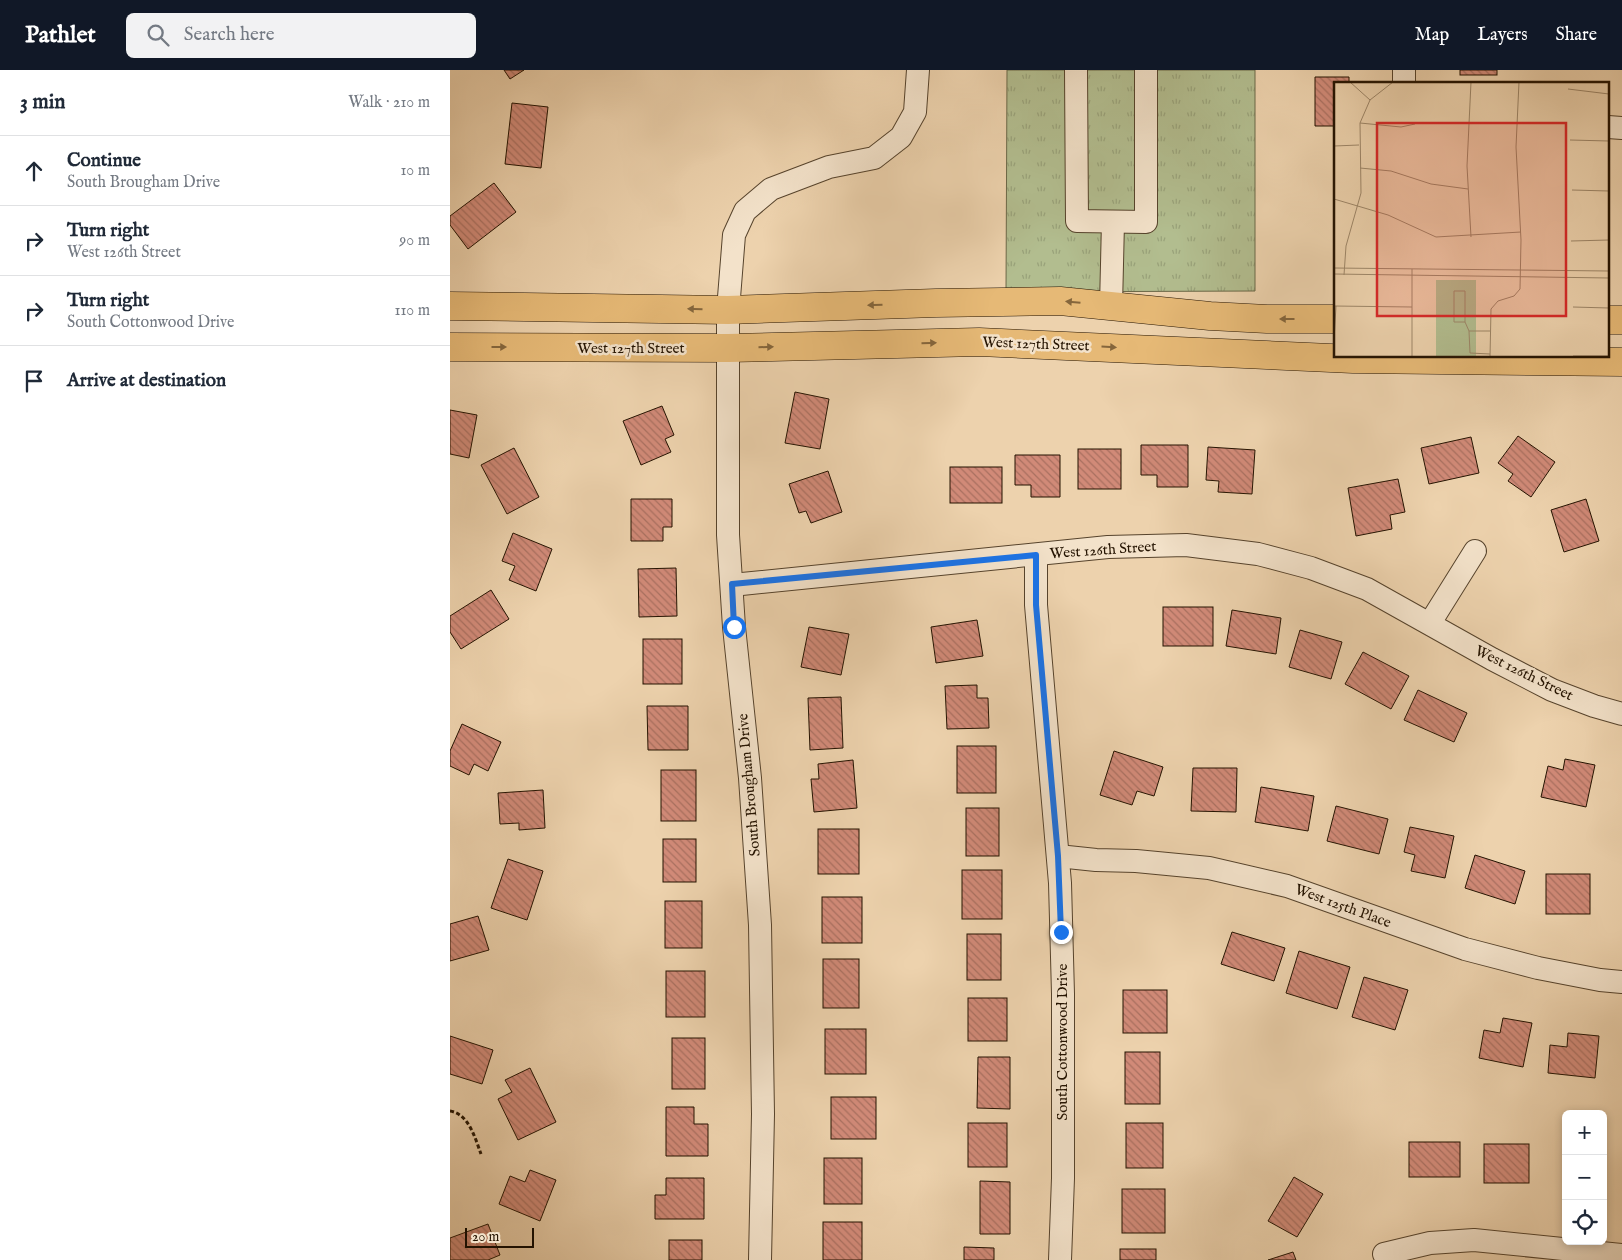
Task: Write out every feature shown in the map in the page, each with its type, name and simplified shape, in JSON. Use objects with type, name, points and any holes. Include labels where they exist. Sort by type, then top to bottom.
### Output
[{"type":"main road","points":[[450,306],[728,310],[1060,301],[1210,316],[1267,319],[1334,318]]},
{"type":"main road","name":"West 127th Street","points":[[450,346],[728,348],[979,342],[1353,359],[1405,358],[1622,362]]},
{"type":"street","name":"South Brougham Drive","points":[[760,1260],[763,1114],[760,925],[750,778],[734,627],[728,535],[728,310],[734,234],[745,211],[771,189],[830,167],[874,158],[901,137],[915,112],[918,70]]},
{"type":"street","points":[[1076,70],[1077,221],[1113,222],[1146,222],[1146,70]]},
{"type":"street","points":[[1111,306],[1113,222]]},
{"type":"street","name":"West 126th Street","points":[[732,584],[1108,548],[1186,545],[1258,554],[1311,568],[1367,589],[1430,623],[1492,660],[1552,690],[1594,706],[1622,714]]},
{"type":"street","points":[[1430,623],[1475,551]]},
{"type":"street","name":"South Cottonwood Drive","points":[[1036,555],[1036,605],[1058,856],[1063,994],[1063,1178],[1060,1260]]},
{"type":"street","name":"West 125th Place","points":[[1058,856],[1096,860],[1136,861],[1217,870],[1287,886],[1474,951],[1538,968],[1600,980],[1622,982]]},
{"type":"street","points":[[1384,1254],[1430,1243],[1474,1240],[1622,1255]]},
{"type":"path","points":[[450,1111],[456,1112],[470,1126],[481,1154]]},
{"type":"green space","points":[[1007,70],[1255,70],[1255,291],[1006,292]]},
{"type":"building","points":[[504,70],[524,70],[510,79]]},
{"type":"building","points":[[1460,70],[1497,70],[1497,75],[1460,75]]},
{"type":"building","points":[[1315,77],[1349,77],[1349,82],[1334,82],[1334,126],[1315,126]]},
{"type":"building","points":[[512,103],[548,107],[541,168],[505,164]]},
{"type":"building","points":[[494,183],[516,212],[468,249],[450,225],[450,216]]},
{"type":"building","points":[[795,392],[829,399],[820,449],[785,443]]},
{"type":"building","points":[[662,406],[674,435],[665,439],[671,452],[641,465],[623,421]]},
{"type":"building","points":[[450,410],[477,415],[469,458],[450,454]]},
{"type":"building","points":[[1518,436],[1555,462],[1531,497],[1508,481],[1513,474],[1498,463]]},
{"type":"building","points":[[1471,437],[1479,473],[1429,484],[1421,448]]},
{"type":"building","points":[[1141,445],[1188,445],[1188,487],[1157,487],[1157,475],[1141,475]]},
{"type":"building","points":[[1208,447],[1255,450],[1252,494],[1218,492],[1219,481],[1206,480]]},
{"type":"building","points":[[514,448],[539,497],[507,514],[481,465]]},
{"type":"building","points":[[1078,449],[1121,449],[1121,489],[1078,489]]},
{"type":"building","points":[[1015,455],[1060,455],[1060,497],[1031,497],[1031,485],[1015,485]]},
{"type":"building","points":[[950,467],[1002,467],[1002,503],[950,503]]},
{"type":"building","points":[[828,471],[842,512],[811,523],[806,511],[799,513],[789,484]]},
{"type":"building","points":[[1398,479],[1405,512],[1390,515],[1392,529],[1356,536],[1348,488]]},
{"type":"building","points":[[631,499],[672,499],[672,527],[663,527],[663,541],[631,541]]},
{"type":"building","points":[[1586,499],[1599,541],[1564,552],[1551,510]]},
{"type":"building","points":[[513,533],[552,549],[536,591],[509,580],[515,566],[502,561]]},
{"type":"building","points":[[676,568],[677,616],[639,617],[638,569]]},
{"type":"building","points":[[491,590],[509,619],[461,649],[450,632],[450,616]]},
{"type":"building","points":[[1163,607],[1213,607],[1213,646],[1163,646]]},
{"type":"building","points":[[1232,610],[1281,618],[1276,654],[1226,646]]},
{"type":"building","points":[[977,620],[983,656],[936,663],[931,627]]},
{"type":"building","points":[[809,627],[849,634],[841,675],[801,667]]},
{"type":"building","points":[[1300,630],[1342,642],[1331,679],[1289,667]]},
{"type":"building","points":[[643,639],[682,639],[682,684],[643,684]]},
{"type":"building","points":[[1363,652],[1409,676],[1391,709],[1345,684]]},
{"type":"building","points":[[977,685],[977,698],[988,698],[989,728],[947,729],[945,686]]},
{"type":"building","points":[[1418,690],[1467,713],[1454,742],[1404,720]]},
{"type":"building","points":[[841,697],[843,748],[810,750],[808,698]]},
{"type":"building","points":[[647,706],[688,706],[688,750],[648,750]]},
{"type":"building","points":[[462,724],[501,742],[488,771],[474,764],[469,775],[450,766],[450,751]]},
{"type":"building","points":[[957,746],[996,746],[996,793],[957,793]]},
{"type":"building","points":[[1114,751],[1163,767],[1154,796],[1137,791],[1132,805],[1100,795]]},
{"type":"building","points":[[1565,759],[1595,765],[1586,807],[1541,797],[1548,766],[1563,770]]},
{"type":"building","points":[[853,760],[857,808],[814,812],[811,779],[819,779],[818,764]]},
{"type":"building","points":[[1193,768],[1237,768],[1236,812],[1191,811]]},
{"type":"building","points":[[661,770],[696,770],[696,821],[661,821]]},
{"type":"building","points":[[1261,787],[1314,796],[1308,831],[1255,822]]},
{"type":"building","points":[[543,790],[545,828],[519,830],[519,823],[500,824],[498,793]]},
{"type":"building","points":[[1336,806],[1388,819],[1379,854],[1327,841]]},
{"type":"building","points":[[966,808],[999,808],[999,856],[966,856]]},
{"type":"building","points":[[1410,827],[1454,836],[1445,878],[1411,871],[1415,855],[1404,852]]},
{"type":"building","points":[[818,829],[859,829],[859,874],[818,874]]},
{"type":"building","points":[[663,839],[696,839],[696,882],[663,882]]},
{"type":"building","points":[[1475,855],[1525,871],[1515,904],[1465,888]]},
{"type":"building","points":[[508,859],[543,871],[527,920],[491,908]]},
{"type":"building","points":[[962,870],[1002,870],[1002,919],[962,919]]},
{"type":"building","points":[[1546,874],[1590,874],[1590,914],[1546,914]]},
{"type":"building","points":[[822,897],[862,897],[862,943],[822,943]]},
{"type":"building","points":[[665,901],[702,901],[702,948],[665,948]]},
{"type":"building","points":[[478,916],[489,950],[450,961],[450,924]]},
{"type":"building","points":[[1232,932],[1285,948],[1274,981],[1221,964]]},
{"type":"building","points":[[967,934],[1001,934],[1001,980],[967,980]]},
{"type":"building","points":[[1299,951],[1350,967],[1337,1009],[1286,993]]},
{"type":"building","points":[[823,959],[859,959],[859,1008],[823,1008]]},
{"type":"building","points":[[666,971],[705,971],[705,1017],[666,1017]]},
{"type":"building","points":[[1364,977],[1408,990],[1395,1030],[1352,1017]]},
{"type":"building","points":[[1123,990],[1167,990],[1167,1033],[1123,1033]]},
{"type":"building","points":[[968,998],[1007,998],[1007,1041],[968,1041]]},
{"type":"building","points":[[1503,1018],[1532,1023],[1523,1067],[1479,1058],[1484,1030],[1500,1033]]},
{"type":"building","points":[[825,1029],[866,1029],[866,1074],[825,1074]]},
{"type":"building","points":[[1568,1033],[1599,1036],[1595,1078],[1548,1073],[1550,1045],[1567,1047]]},
{"type":"building","points":[[450,1036],[493,1050],[482,1084],[450,1074]]},
{"type":"building","points":[[672,1038],[705,1038],[705,1089],[672,1089]]},
{"type":"building","points":[[1125,1052],[1160,1052],[1160,1104],[1125,1104]]},
{"type":"building","points":[[978,1057],[1010,1057],[1010,1109],[977,1108]]},
{"type":"building","points":[[530,1068],[556,1122],[518,1140],[498,1099],[512,1092],[505,1080]]},
{"type":"building","points":[[831,1097],[876,1097],[876,1139],[831,1139]]},
{"type":"building","points":[[666,1107],[694,1107],[694,1124],[708,1124],[708,1156],[666,1156]]},
{"type":"building","points":[[968,1123],[1007,1123],[1007,1167],[968,1167]]},
{"type":"building","points":[[1126,1123],[1163,1123],[1163,1168],[1126,1168]]},
{"type":"building","points":[[1409,1142],[1460,1142],[1460,1177],[1409,1177]]},
{"type":"building","points":[[1484,1144],[1529,1144],[1529,1183],[1484,1183]]},
{"type":"building","points":[[824,1158],[862,1158],[862,1204],[824,1204]]},
{"type":"building","points":[[530,1170],[556,1180],[540,1221],[499,1204],[510,1176],[525,1182]]},
{"type":"building","points":[[1294,1177],[1323,1194],[1297,1237],[1268,1221]]},
{"type":"building","points":[[666,1178],[704,1178],[704,1219],[655,1219],[655,1195],[666,1195]]},
{"type":"building","points":[[980,1181],[1010,1182],[1010,1234],[980,1234]]},
{"type":"building","points":[[1122,1189],[1165,1189],[1165,1233],[1122,1233]]},
{"type":"building","points":[[823,1222],[862,1222],[862,1260],[823,1260]]},
{"type":"building","points":[[488,1224],[500,1255],[488,1260],[450,1260],[450,1238]]},
{"type":"building","points":[[669,1240],[702,1240],[702,1260],[669,1260]]},
{"type":"building","points":[[964,1247],[994,1248],[994,1260],[964,1260]]},
{"type":"building","points":[[1120,1249],[1156,1249],[1156,1260],[1120,1260]]},
{"type":"building","points":[[1293,1252],[1296,1260],[1268,1260]]},
{"type":"route","points":[[734,627],[732,584],[1036,555],[1036,605],[1058,856],[1061,932]]}]
